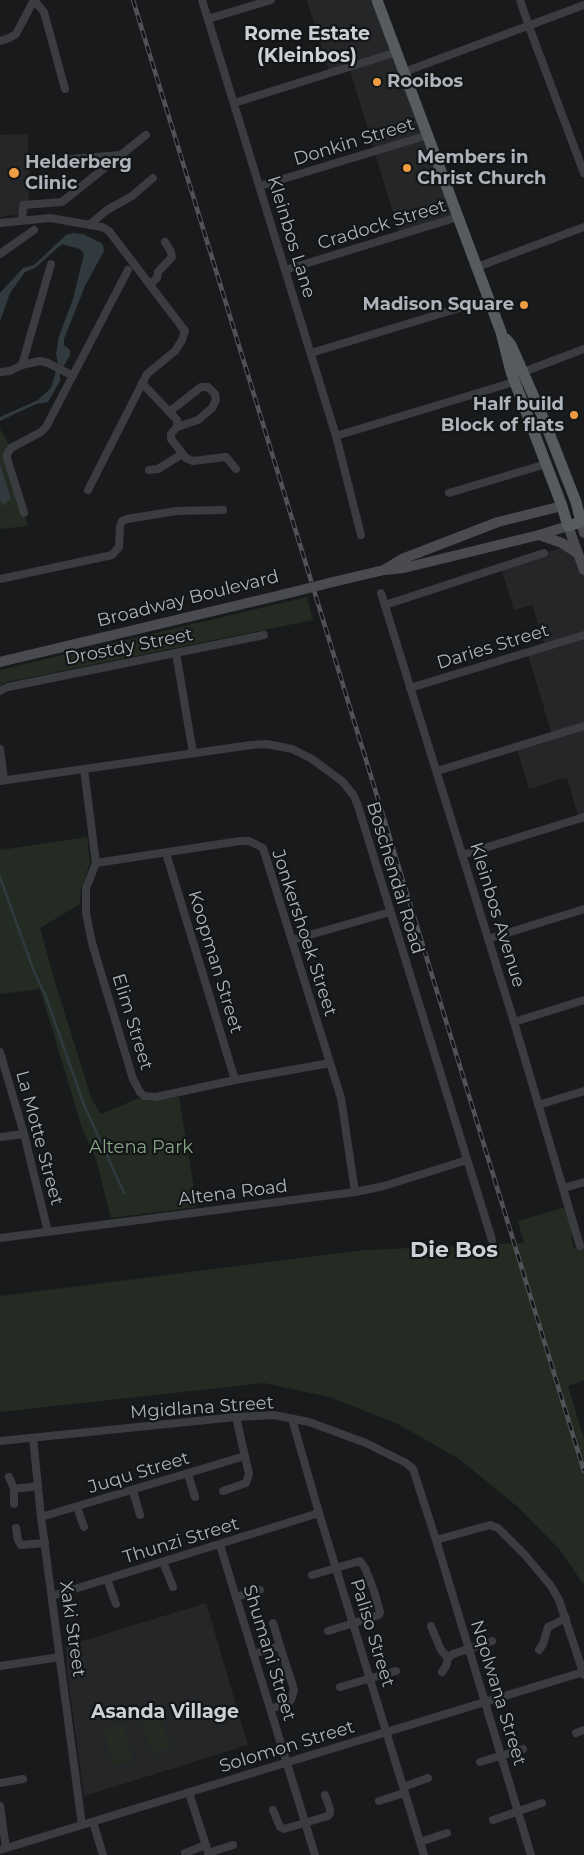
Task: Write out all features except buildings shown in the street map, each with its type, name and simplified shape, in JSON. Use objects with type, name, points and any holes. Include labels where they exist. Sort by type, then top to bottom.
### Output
[{"type":"main road","points":[[377,0],[501,332],[514,382],[562,506],[584,570]]},
{"type":"main road","points":[[501,332],[511,345],[580,501],[583,525]]},
{"type":"main road","name":"Broadway Boulevard","points":[[384,570],[402,559],[498,522],[580,501]]},
{"type":"main road","name":"Broadway Boulevard","points":[[0,662],[384,570],[404,568],[539,535],[568,526],[583,525]]},
{"type":"main road","points":[[539,535],[562,543],[578,554]]},
{"type":"street","points":[[0,40],[16,34],[34,0],[44,12],[65,89]]},
{"type":"street","name":"Kleinbos Lane","points":[[202,0],[336,436],[361,535]]},
{"type":"street","points":[[208,19],[271,0]]},
{"type":"street","points":[[520,0],[584,173]]},
{"type":"street","points":[[404,72],[584,4]]},
{"type":"street","points":[[234,103],[396,52]]},
{"type":"street","points":[[22,220],[23,205],[62,202],[146,135]]},
{"type":"street","name":"Donkin Street","points":[[260,186],[428,135]]},
{"type":"street","points":[[48,161],[120,155]]},
{"type":"street","points":[[88,225],[107,210],[132,196],[153,178]]},
{"type":"street","name":"Cradock Street","points":[[285,270],[458,217]]},
{"type":"street","points":[[0,223],[50,218],[109,230],[185,331],[179,346],[150,371],[142,383],[88,490]]},
{"type":"street","points":[[477,267],[584,227]]},
{"type":"street","points":[[0,254],[34,230]]},
{"type":"street","points":[[150,284],[157,278],[158,272],[172,257],[172,252],[165,242]]},
{"type":"street","points":[[22,365],[51,264]]},
{"type":"street","points":[[24,513],[7,454],[11,448],[44,430],[128,270]]},
{"type":"street","points":[[310,353],[489,299]]},
{"type":"street","points":[[523,372],[584,349]]},
{"type":"street","points":[[0,372],[10,371],[22,365],[40,360],[73,376]]},
{"type":"street","points":[[336,436],[514,382]]},
{"type":"street","points":[[142,383],[177,420],[177,427]]},
{"type":"street","points":[[169,412],[201,387],[208,387],[215,394],[216,400],[212,408],[198,420],[177,427],[171,434],[171,439],[186,458],[194,461],[226,457],[236,469]]},
{"type":"street","points":[[149,470],[158,470],[182,454]]},
{"type":"street","points":[[449,493],[546,464]]},
{"type":"street","points":[[0,579],[112,555],[120,546],[120,526],[122,521],[127,519],[176,511],[223,510]]},
{"type":"street","points":[[385,605],[544,553]]},
{"type":"street","name":"Kleinbos Avenue","points":[[381,593],[514,1022],[580,1246]]},
{"type":"street","name":"Drostdy Street","points":[[0,691],[8,687],[264,635]]},
{"type":"street","name":"Daries Street","points":[[410,688],[584,635]]},
{"type":"street","points":[[176,653],[194,753]]},
{"type":"street","points":[[437,771],[584,726]]},
{"type":"street","name":"Boschendal Road","points":[[2,780],[251,745],[280,746],[292,749],[312,760],[342,782],[354,796],[358,806],[492,1240]]},
{"type":"street","points":[[0,749],[2,780]]},
{"type":"street","name":"Elim Street","points":[[84,769],[96,863],[86,888],[86,912],[92,943],[136,1086],[144,1096],[156,1097],[235,1080],[330,1063]]},
{"type":"street","points":[[462,855],[584,817]]},
{"type":"street","name":"Jonkershoek Street","points":[[96,863],[240,841],[249,841],[263,848],[345,1113],[356,1192]]},
{"type":"street","name":"Koopman Street","points":[[166,853],[235,1080]]},
{"type":"street","points":[[488,939],[584,909]]},
{"type":"street","points":[[292,940],[390,912]]},
{"type":"street","points":[[514,1022],[584,1000]]},
{"type":"street","name":"La Motte Street","points":[[0,1052],[24,1134],[48,1232]]},
{"type":"street","points":[[538,1105],[584,1091]]},
{"type":"street","points":[[0,1137],[24,1134]]},
{"type":"street","name":"Altena Road","points":[[0,1238],[356,1192],[384,1186],[466,1160]]},
{"type":"street","points":[[564,1188],[584,1182]]},
{"type":"street","name":"Mgidlana Street","points":[[0,1441],[236,1417],[274,1415],[309,1422],[366,1443],[410,1466],[416,1475],[436,1540]]},
{"type":"street","points":[[224,1491],[246,1483],[249,1474],[236,1417]]},
{"type":"street","name":"Paliso Street","points":[[292,1419],[319,1514],[424,1855]]},
{"type":"street","name":"Xaki Street","points":[[33,1438],[41,1517],[82,1825]]},
{"type":"street","name":"Juqu Street","points":[[41,1517],[245,1456]]},
{"type":"street","points":[[188,1474],[195,1497]]},
{"type":"street","points":[[9,1477],[14,1489],[14,1504]]},
{"type":"street","points":[[14,1489],[38,1486]]},
{"type":"street","points":[[132,1491],[140,1514]]},
{"type":"street","points":[[77,1507],[84,1527]]},
{"type":"street","name":"Thunzi Street","points":[[52,1596],[319,1514]]},
{"type":"street","points":[[436,1540],[486,1526],[498,1528],[551,1586],[566,1618],[584,1674]]},
{"type":"street","points":[[16,1528],[21,1545],[45,1543]]},
{"type":"street","name":"Nqolwana Street","points":[[436,1540],[532,1855]]},
{"type":"street","name":"Shumani Street","points":[[220,1545],[315,1855]]},
{"type":"street","points":[[312,1575],[358,1561],[362,1562],[374,1591],[379,1613],[354,1624],[328,1631]]},
{"type":"street","points":[[163,1562],[173,1587]]},
{"type":"street","points":[[108,1579],[116,1604]]},
{"type":"street","points":[[236,1597],[260,1590]]},
{"type":"street","points":[[539,1650],[543,1644],[548,1627],[566,1618]]},
{"type":"street","points":[[270,1709],[288,1703],[294,1693],[273,1623]]},
{"type":"street","points":[[431,1626],[441,1650],[448,1658]]},
{"type":"street","points":[[442,1672],[448,1658],[452,1654],[492,1641]]},
{"type":"street","points":[[252,1654],[280,1646]]},
{"type":"street","points":[[0,1666],[60,1657]]},
{"type":"street","points":[[340,1688],[396,1671]]},
{"type":"street","name":"Solomon Street","points":[[3,1849],[484,1702],[584,1674]]},
{"type":"street","points":[[480,1762],[523,1749]]},
{"type":"street","points":[[379,1801],[428,1778]]},
{"type":"street","points":[[0,1783],[22,1779]]},
{"type":"street","points":[[189,1793],[207,1851]]},
{"type":"street","points":[[272,1810],[282,1828],[286,1829],[330,1815],[325,1795]]},
{"type":"street","points":[[492,1820],[542,1803]]},
{"type":"street","points":[[0,1806],[3,1849]]},
{"type":"street","points":[[93,1822],[103,1855]]},
{"type":"street","points":[[420,1842],[447,1833]]},
{"type":"street","points":[[185,1853],[207,1851],[233,1845]]},
{"type":"shaded area","points":[[307,0],[377,0],[458,218],[400,236],[349,67],[329,71]]},
{"type":"shaded area","name":"Helderberg Clinic","points":[[28,134],[28,213],[0,217],[0,135]]},
{"type":"shaded area","points":[[73,233],[83,234],[101,243],[104,251],[85,286],[64,339],[64,345],[70,350],[70,355],[60,373],[60,381],[48,402],[36,404],[0,421],[0,417],[38,400],[51,388],[58,364],[56,354],[59,336],[73,299],[84,254],[80,249],[62,244],[35,268],[25,272],[10,293],[0,321],[0,293],[23,268],[34,265],[66,235]]},
{"type":"shaded area","points":[[0,464],[11,499],[0,507],[2,504],[0,500]]},
{"type":"shaded area","points":[[566,546],[577,554],[584,573],[584,818],[579,819],[567,777],[529,789],[516,746],[552,735],[527,651],[545,645],[532,605],[514,610],[501,568]]},
{"type":"shaded area","points":[[206,1603],[248,1745],[84,1796],[67,1672],[66,1646]]},
{"type":"green space","points":[[0,429],[11,447],[7,458],[28,526],[0,529]]},
{"type":"green space","points":[[307,597],[313,620],[7,682],[0,686],[0,670]]},
{"type":"green space","name":"Altena Park","points":[[87,837],[90,863],[81,889],[80,904],[40,928],[55,982],[92,1100],[101,1114],[139,1098],[151,1102],[179,1097],[197,1207],[111,1218],[96,1159],[82,1128],[40,989],[0,994],[0,845],[1,850]]},
{"type":"green space","points":[[565,1207],[572,1231],[571,1237],[574,1248],[584,1249],[584,1380],[568,1386],[584,1439],[584,1585],[560,1550],[518,1507],[459,1459],[398,1424],[329,1397],[264,1383],[0,1412],[0,1296],[365,1250],[524,1243],[518,1221]]},
{"type":"green space","points":[[160,1712],[171,1748],[152,1754],[141,1718]]},
{"type":"green space","points":[[123,1724],[133,1760],[114,1766],[104,1730]]},
{"type":"waterway","points":[[0,877],[33,969],[46,997],[84,1105],[124,1193]]},
{"type":"railway","points":[[133,0],[584,1471]]},
{"type":"place","name":"Rooibos","points":[[377,82]]},
{"type":"place","name":"Members in Christ Church","points":[[407,168]]},
{"type":"place","name":"Helderberg Clinic","points":[[14,173]]},
{"type":"place","name":"Madison Square","points":[[524,305]]},
{"type":"place","name":"Half build Block of flats","points":[[574,415]]},
{"type":"district","name":"Rome Estate (Kleinbos)","points":[[307,45]]},
{"type":"district","name":"Die Bos","points":[[454,1251]]},
{"type":"district","name":"Asanda Village","points":[[165,1712]]}]
